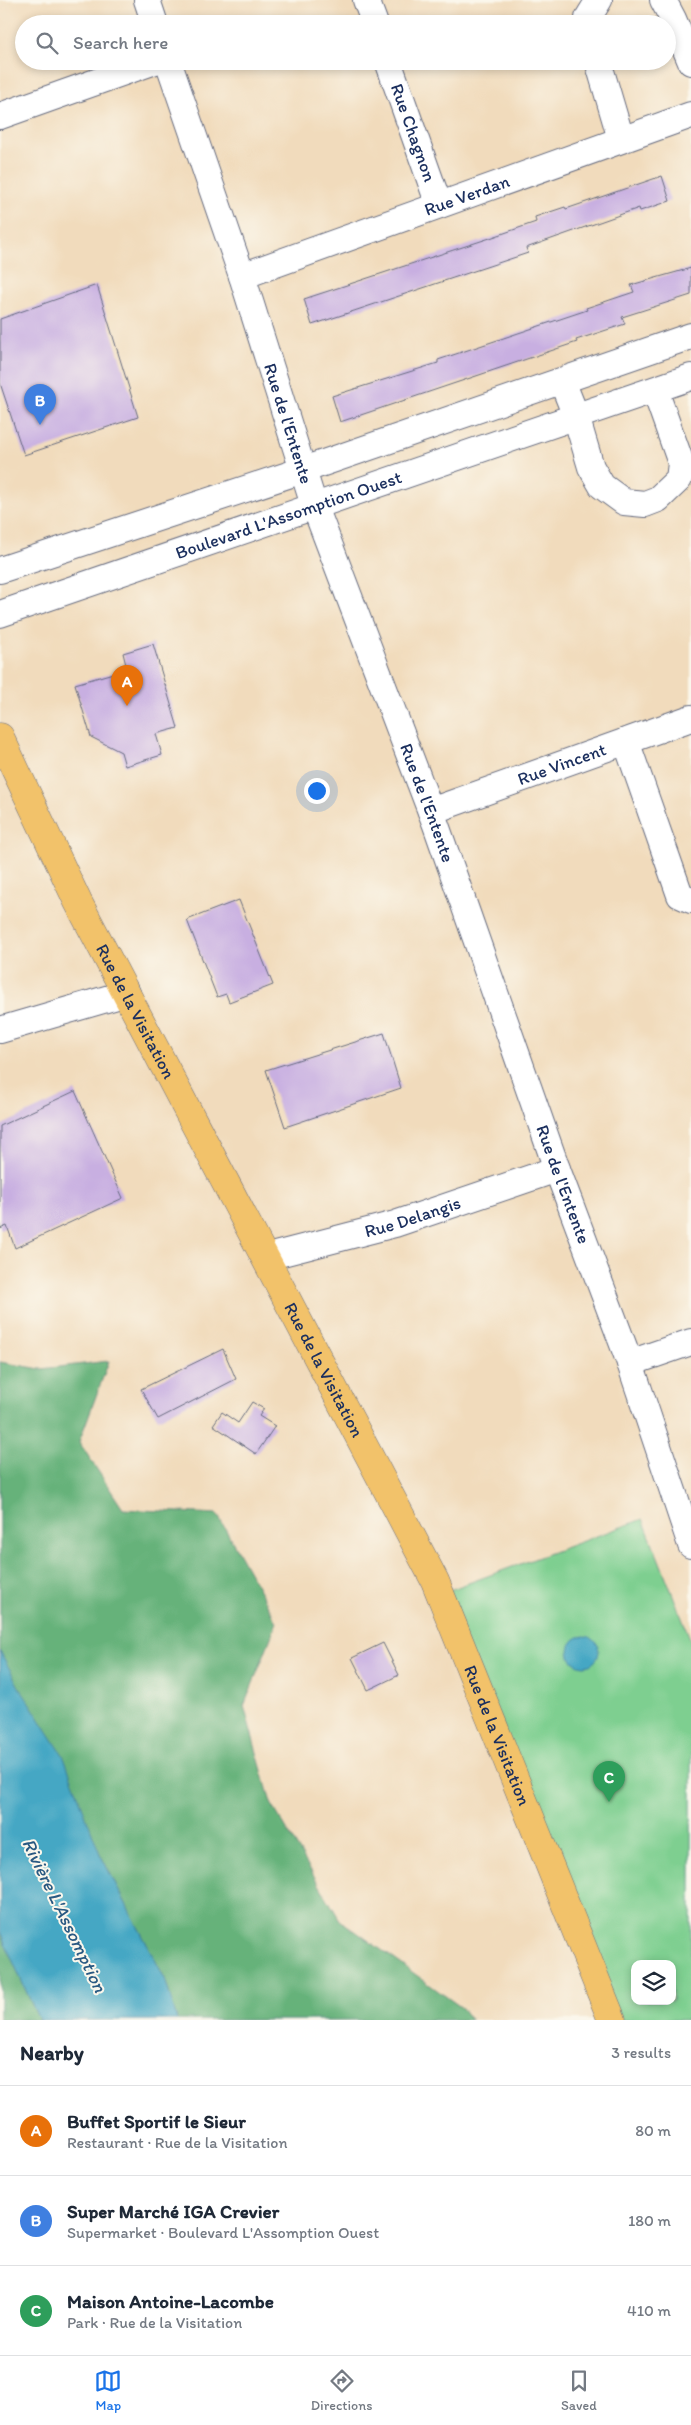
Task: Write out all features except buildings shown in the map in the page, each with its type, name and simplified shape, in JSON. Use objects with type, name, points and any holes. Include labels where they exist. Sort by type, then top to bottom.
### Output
[{"type":"main road","name":"Rue de la Visitation","points":[[0,737],[78,902],[267,1258],[435,1581],[612,2020]]},
{"type":"street","points":[[147,0],[152,15]]},
{"type":"street","points":[[366,0],[371,15]]},
{"type":"street","points":[[590,15],[599,0]]},
{"type":"street","points":[[663,0],[672,15]]},
{"type":"street","points":[[676,24],[691,62]]},
{"type":"street","points":[[0,116],[130,70]]},
{"type":"street","name":"Rue de l'Entente","points":[[171,70],[242,276],[315,506],[431,811],[558,1169],[630,1363],[691,1545]]},
{"type":"street","name":"Rue Chagnon","points":[[391,70],[439,205]]},
{"type":"street","points":[[601,70],[621,139]]},
{"type":"street","name":"Rue Verdan","points":[[242,276],[691,115]]},
{"type":"street","points":[[0,570],[303,470],[691,336]]},
{"type":"street","name":"Boulevard L'Assomption Ouest","points":[[0,614],[691,377]]},
{"type":"street","points":[[562,381],[576,416],[591,468],[602,486],[624,502],[645,504],[658,499],[679,479],[681,463],[655,390]]},
{"type":"street","name":"Rue Vincent","points":[[431,811],[691,718]]},
{"type":"street","points":[[626,742],[680,895],[691,900]]},
{"type":"street","points":[[0,1030],[127,993]]},
{"type":"street","name":"Rue Delangis","points":[[267,1258],[395,1224],[558,1169]]},
{"type":"street","points":[[630,1363],[691,1342]]},
{"type":"green space","points":[[109,1361],[79,1442],[123,1509],[217,1514],[277,1622],[244,1706],[271,1803],[340,1920],[462,2008],[471,2020],[177,2020],[165,1979],[100,1854],[0,1651],[0,1362],[41,1369]]},
{"type":"green space","points":[[643,1519],[691,1641],[691,2020],[613,2020],[444,1592]]},
{"type":"green space","points":[[0,1932],[39,2020],[0,2020]]},
{"type":"water","points":[[584,1636],[590,1637],[598,1645],[598,1657],[590,1665],[584,1666],[578,1665],[570,1657],[569,1651],[570,1645],[578,1637]]},
{"type":"water","name":"Rivière L'Assomption","points":[[0,1651],[19,1687],[63,1755],[100,1854],[165,1979],[177,2020],[39,2020],[0,1932]]},
{"type":"place","name":"Super Marché IGA Crevier","points":[[40,425]]},
{"type":"place","name":"Buffet Sportif le Sieur","points":[[127,706]]},
{"type":"place","name":"Maison Antoine-Lacombe","points":[[609,1802]]}]
